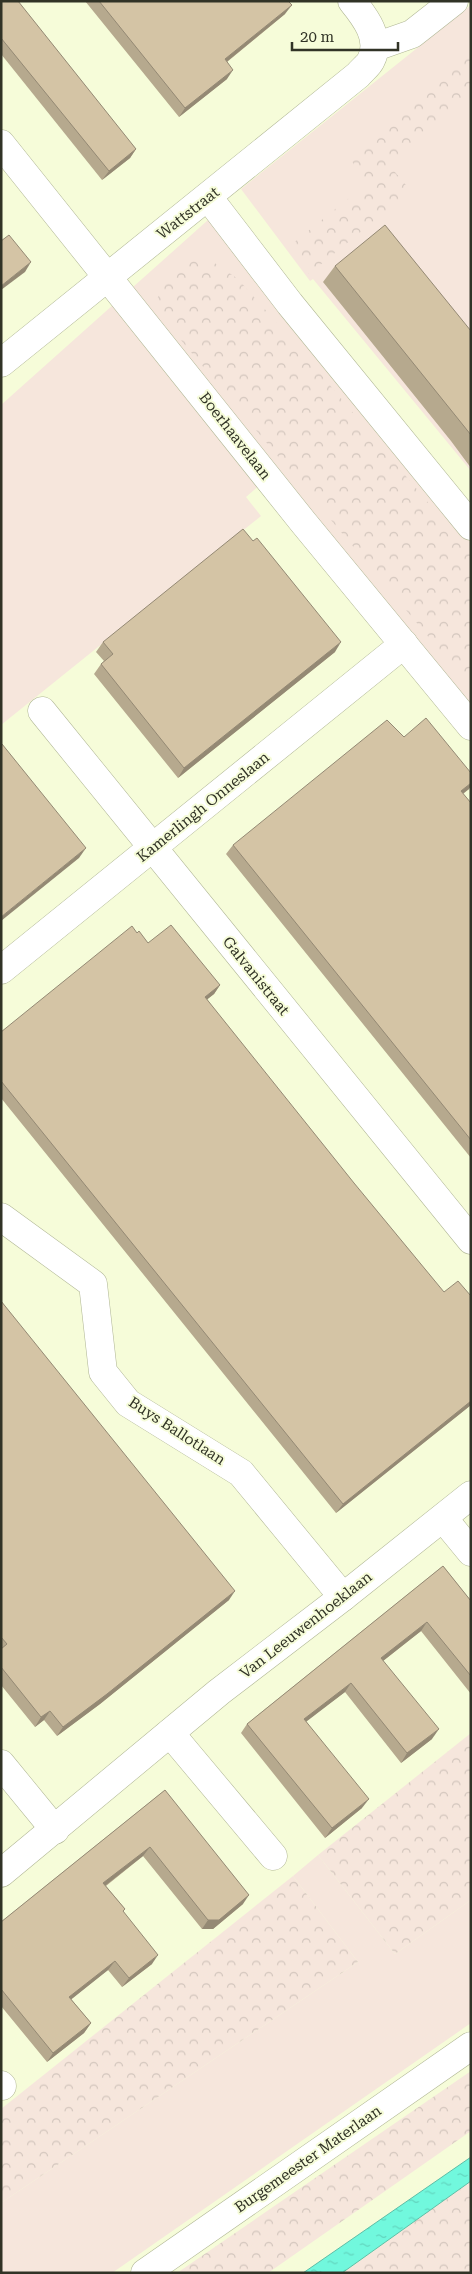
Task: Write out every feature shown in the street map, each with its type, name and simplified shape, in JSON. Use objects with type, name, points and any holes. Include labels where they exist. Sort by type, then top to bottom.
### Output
[{"type":"street","points":[[352,1],[371,28],[373,53],[412,34],[454,1]]},
{"type":"street","name":"Wattstraat","points":[[1,363],[358,75],[373,53]]},
{"type":"street","name":"Boerhaavelaan","points":[[1,144],[303,522],[471,726]]},
{"type":"street","points":[[208,197],[290,304],[471,526]]},
{"type":"street","name":"Kamerlingh Onneslaan","points":[[1,970],[404,644]]},
{"type":"street","name":"Galvanistraat","points":[[42,711],[471,1240]]},
{"type":"street","name":"Buys Ballotlaan","points":[[1,1217],[93,1284],[103,1372],[128,1403],[241,1473],[343,1597]]},
{"type":"street","name":"Van Leeuwenhoeklaan","points":[[1,1873],[219,1692],[343,1597],[471,1495]]},
{"type":"street","points":[[443,1518],[471,1552]]},
{"type":"street","points":[[170,1733],[273,1856]]},
{"type":"street","points":[[1,1764],[55,1830]]},
{"type":"street","name":"Burgemeester Materlaan","points":[[145,2273],[471,2046]]},
{"type":"green space","points":[[471,5],[471,471],[313,279],[310,281],[241,189]]},
{"type":"green space","points":[[471,51],[471,97],[389,165],[411,191],[309,274],[287,248],[365,185],[348,154]]},
{"type":"green space","points":[[208,220],[471,543],[471,727],[262,483],[246,497],[261,516],[1,725],[1,405]]},
{"type":"green space","points":[[195,257],[206,257],[238,279],[293,341],[471,554],[471,688],[165,321],[157,300],[163,282]]},
{"type":"green space","points":[[471,1733],[471,1900],[395,1954],[318,1855]]},
{"type":"green space","points":[[318,1855],[395,1954],[471,1900],[471,2023],[112,2273],[1,2273],[1,2203],[358,1962],[293,1876]]},
{"type":"green space","points":[[293,1876],[358,1962],[1,2203],[1,2109]]},
{"type":"green space","points":[[471,2071],[471,2131],[268,2273],[177,2273]]},
{"type":"green space","points":[[471,2181],[471,2273],[343,2273]]},
{"type":"water","points":[[471,2157],[471,2181],[342,2273],[303,2273]]},
{"type":"building","points":[[1,1],[18,1],[136,149],[109,171],[1,38]]},
{"type":"building","points":[[99,1],[288,1],[292,5],[225,59],[233,70],[185,108]]},
{"type":"building","points":[[385,225],[471,331],[471,435],[335,266]]},
{"type":"building","points":[[9,235],[31,262],[1,286],[1,241]]},
{"type":"building","points":[[243,529],[253,541],[257,538],[341,642],[184,768],[101,664],[113,654],[103,642]]},
{"type":"building","points":[[426,718],[471,773],[471,783],[461,791],[471,803],[471,1140],[233,845],[387,720],[404,737]]},
{"type":"building","points":[[1,745],[86,848],[1,917]]},
{"type":"building","points":[[171,925],[220,985],[205,997],[354,1183],[444,1292],[458,1281],[471,1296],[471,1401],[343,1504],[1,1081],[1,1032],[132,926],[137,933],[139,931],[148,943]]},
{"type":"building","points":[[1,1301],[235,1591],[63,1727],[50,1711],[41,1717],[1,1667],[1,1649],[7,1644],[1,1637]]},
{"type":"building","points":[[443,1566],[471,1601],[471,1676],[427,1622],[381,1658],[439,1729],[407,1753],[351,1683],[304,1719],[369,1799],[332,1828],[247,1724]]},
{"type":"building","points":[[165,1790],[249,1895],[219,1920],[208,1920],[150,1847],[103,1883],[125,1909],[123,1911],[158,1955],[129,1978],[115,1961],[69,1997],[91,2023],[53,2053],[1,1989],[1,1922]]}]
